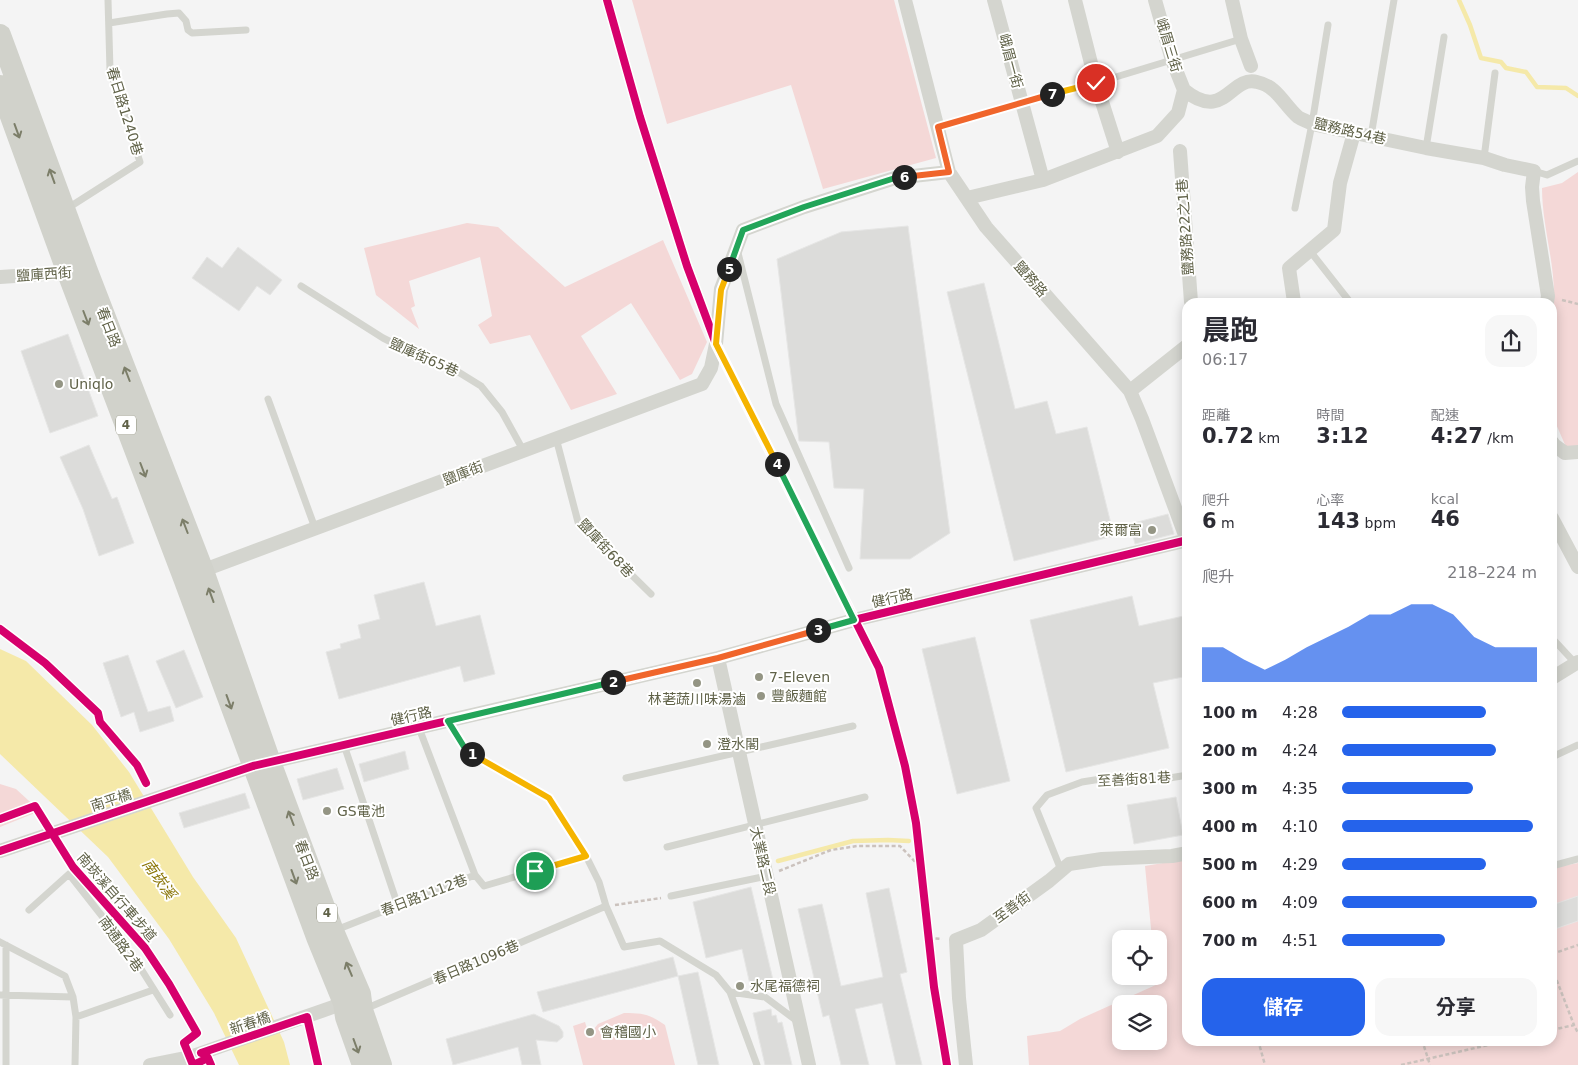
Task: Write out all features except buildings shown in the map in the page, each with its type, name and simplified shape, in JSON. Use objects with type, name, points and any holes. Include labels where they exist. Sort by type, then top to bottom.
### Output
[{"type":"main road","name":"春日路","points":[[0,35],[65,210],[78,272]]},
{"type":"main road","name":"春日路","points":[[0,86],[78,272],[194,574],[261,764],[325,934],[353,1006],[381,1065]]},
{"type":"main road","name":"春日路","points":[[353,1006],[363,1065]]},
{"type":"street","name":"鹽務路","points":[[905,0],[949,172],[986,227],[1130,391],[1182,527]]},
{"type":"street","name":"峨眉一街","points":[[994,0],[1043,180]]},
{"type":"street","points":[[1075,0],[1096,83],[1118,152]]},
{"type":"street","name":"峨眉三街","points":[[1155,0],[1172,60],[1184,90]]},
{"type":"street","points":[[1232,0],[1241,39],[1251,66]]},
{"type":"street","name":"鹽務路54巷","points":[[1184,90],[1193,98],[1215,102],[1244,83],[1256,81],[1274,89],[1299,118],[1312,124],[1484,158],[1534,171]]},
{"type":"street","points":[[967,198],[1043,180],[1158,136],[1178,114],[1184,90]]},
{"type":"street","points":[[1293,298],[1289,268],[1334,230],[1340,184],[1354,133]]},
{"type":"street","name":"鹽務路22之1巷","points":[[1180,151],[1191,298]]},
{"type":"street","points":[[1534,171],[1533,201],[1548,298]]},
{"type":"street","points":[[736,247],[743,230],[804,207],[895,178],[949,172]]},
{"type":"street","name":"鹽庫街","points":[[194,574],[702,384],[711,368],[716,344],[721,290],[736,247]]},
{"type":"street","name":"鹽庫西街","points":[[0,277],[78,272]]},
{"type":"street","points":[[1130,391],[1182,350]]},
{"type":"street","points":[[1557,527],[1578,566]]},
{"type":"street","name":"健行路","points":[[261,764],[718,658],[854,620],[1182,542]]},
{"type":"street","name":"大業路二段","points":[[718,658],[809,1065]]},
{"type":"street","points":[[1557,675],[1577,663]]},
{"type":"street","name":"南平橋","points":[[0,850],[261,764]]},
{"type":"street","name":"至善街","points":[[966,1065],[959,998],[956,940],[981,930],[1049,881],[1069,864],[1094,860],[1182,854]]},
{"type":"street","name":"新春橋","points":[[150,1065],[201,1053],[307,1017],[353,1006]]},
{"type":"lane","name":"春日路1240巷","points":[[65,210],[140,162],[110,70],[108,0]]},
{"type":"lane","points":[[1370,136],[1394,0]]},
{"type":"lane","points":[[109,23],[178,13],[186,21],[188,30],[192,33],[246,30]]},
{"type":"lane","points":[[1295,208],[1312,124],[1328,24]]},
{"type":"lane","points":[[1426,148],[1444,37]]},
{"type":"lane","points":[[938,127],[1022,102],[1096,83],[1241,39]]},
{"type":"lane","points":[[1484,158],[1495,73]]},
{"type":"lane","name":"鹽務路54巷","points":[[1534,171],[1547,176],[1578,161]]},
{"type":"lane","points":[[736,247],[776,404],[849,568]]},
{"type":"lane","points":[[1310,251],[1347,298]]},
{"type":"lane","name":"鹽庫街65巷","points":[[301,286],[383,338],[407,350],[447,365],[481,386],[502,412],[523,450]]},
{"type":"lane","points":[[268,399],[315,528]]},
{"type":"lane","name":"鹽庫街68巷","points":[[556,438],[578,522],[651,594]]},
{"type":"lane","points":[[1557,643],[1577,663]]},
{"type":"lane","points":[[448,721],[466,750],[549,798],[586,856],[600,882],[606,906],[624,947],[660,941],[716,975],[730,992],[757,1065]]},
{"type":"lane","points":[[626,778],[852,726]]},
{"type":"lane","points":[[419,728],[475,875]]},
{"type":"lane","points":[[344,745],[398,906]]},
{"type":"lane","points":[[1557,755],[1578,745]]},
{"type":"lane","name":"至善街81巷","points":[[1061,870],[1036,808],[1047,795],[1082,782],[1107,778],[1163,779],[1182,776]]},
{"type":"lane","points":[[667,847],[865,797]]},
{"type":"lane","name":"春日路1112巷","points":[[325,934],[475,875],[484,886],[586,856]]},
{"type":"lane","points":[[1557,865],[1578,859]]},
{"type":"lane","points":[[671,896],[765,868]]},
{"type":"lane","name":"南通路2巷","points":[[29,910],[69,874],[131,953],[170,1015]]},
{"type":"lane","name":"春日路1096巷","points":[[353,1006],[606,906]]},
{"type":"lane","points":[[6,1065],[3,944],[65,976],[76,1017],[75,1065]]},
{"type":"lane","points":[[76,1017],[153,990]]},
{"type":"lane","points":[[730,992],[765,997],[800,1022]]},
{"type":"lane","points":[[3,995],[72,997]]},
{"type":"path","points":[[1557,301],[1578,304]]},
{"type":"path","points":[[765,868],[831,850],[857,846],[900,846],[922,871]]},
{"type":"path","points":[[920,858],[922,871]]},
{"type":"path","points":[[620,904],[671,896]]},
{"type":"path","points":[[928,929],[930,948]]},
{"type":"path","points":[[1557,952],[1578,945]]},
{"type":"path","points":[[1557,981],[1578,1032]]},
{"type":"path","points":[[1557,1029],[1574,1025]]},
{"type":"path","points":[[1260,1046],[1265,1065]]},
{"type":"path","points":[[1424,1046],[1430,1065]]},
{"type":"path","points":[[1401,1065],[1484,1046]]},
{"type":"shaded area","points":[[632,0],[894,0],[936,158],[823,189],[791,85],[667,124]]},
{"type":"shaded area","points":[[1578,172],[1578,446],[1566,447],[1557,426],[1557,298],[1554,298],[1542,188],[1562,183]]},
{"type":"shaded area","points":[[467,223],[498,227],[565,287],[663,240],[707,342],[692,374],[680,380],[631,303],[581,336],[617,394],[571,410],[530,335],[490,344],[478,325],[492,316],[480,257],[409,281],[415,306],[411,308],[419,329],[376,295],[364,248]]},
{"type":"shaded area","points":[[0,784],[16,789],[40,811],[0,827]]},
{"type":"shaded area","points":[[1182,860],[1182,1046],[1557,1046],[1557,867],[1578,863],[1578,1065],[1029,1065],[1027,1036],[1060,1031],[1080,1019],[1112,1005],[1112,1050],[1167,1050],[1167,995],[1133,995],[1156,985],[1167,985],[1167,930],[1151,930],[1145,866]]},
{"type":"shaded area","points":[[624,1013],[646,1015],[655,1018],[665,1025],[675,1065],[583,1065],[573,1026],[585,1022],[589,1035],[598,1024]]},
{"type":"water","name":"南崁溪","points":[[0,649],[26,661],[92,725],[129,772],[193,877],[236,938],[284,1042],[290,1065],[239,1065],[214,1013],[169,939],[108,857],[0,754]]},
{"type":"waterway","points":[[1459,0],[1481,58],[1501,62],[1506,68],[1526,72],[1537,87],[1566,88],[1578,96]]},
{"type":"waterway","points":[[778,861],[853,841],[909,841]]},
{"type":"cycle path","points":[[607,0],[640,117],[687,266],[716,344],[879,668],[905,766],[916,823],[934,987],[947,1065]]},
{"type":"cycle path","points":[[0,851],[253,766],[718,658],[854,620],[1182,541]]},
{"type":"cycle path","points":[[0,629],[45,663],[98,713],[100,722],[137,765],[146,783]]},
{"type":"cycle path","name":"南崁溪自行車步道","points":[[0,819],[35,806],[73,867],[145,948],[169,984],[197,1033],[184,1043],[193,1065],[208,1058],[211,1065]]},
{"type":"cycle path","points":[[201,1053],[307,1017],[318,1065]]},
{"type":"place","name":"Uniqlo","points":[[59,384]]},
{"type":"place","name":"萊爾富","points":[[1152,530]]},
{"type":"place","name":"7-Eleven","points":[[759,677]]},
{"type":"place","name":"林荖蔬川味湯滷","points":[[697,683]]},
{"type":"place","name":"豐飯麵館","points":[[761,696]]},
{"type":"place","name":"澄水閣","points":[[707,744]]},
{"type":"place","name":"GS電池","points":[[327,811]]},
{"type":"place","name":"水尾福德祠","points":[[740,986]]},
{"type":"place","name":"會稽國小","points":[[590,1032]]},
{"type":"route","points":[[535,871],[586,856],[549,798],[466,750],[448,721],[718,658],[854,620],[716,344],[721,290],[743,230],[804,207],[895,178],[949,172],[938,127],[1022,102],[1096,83]]}]
